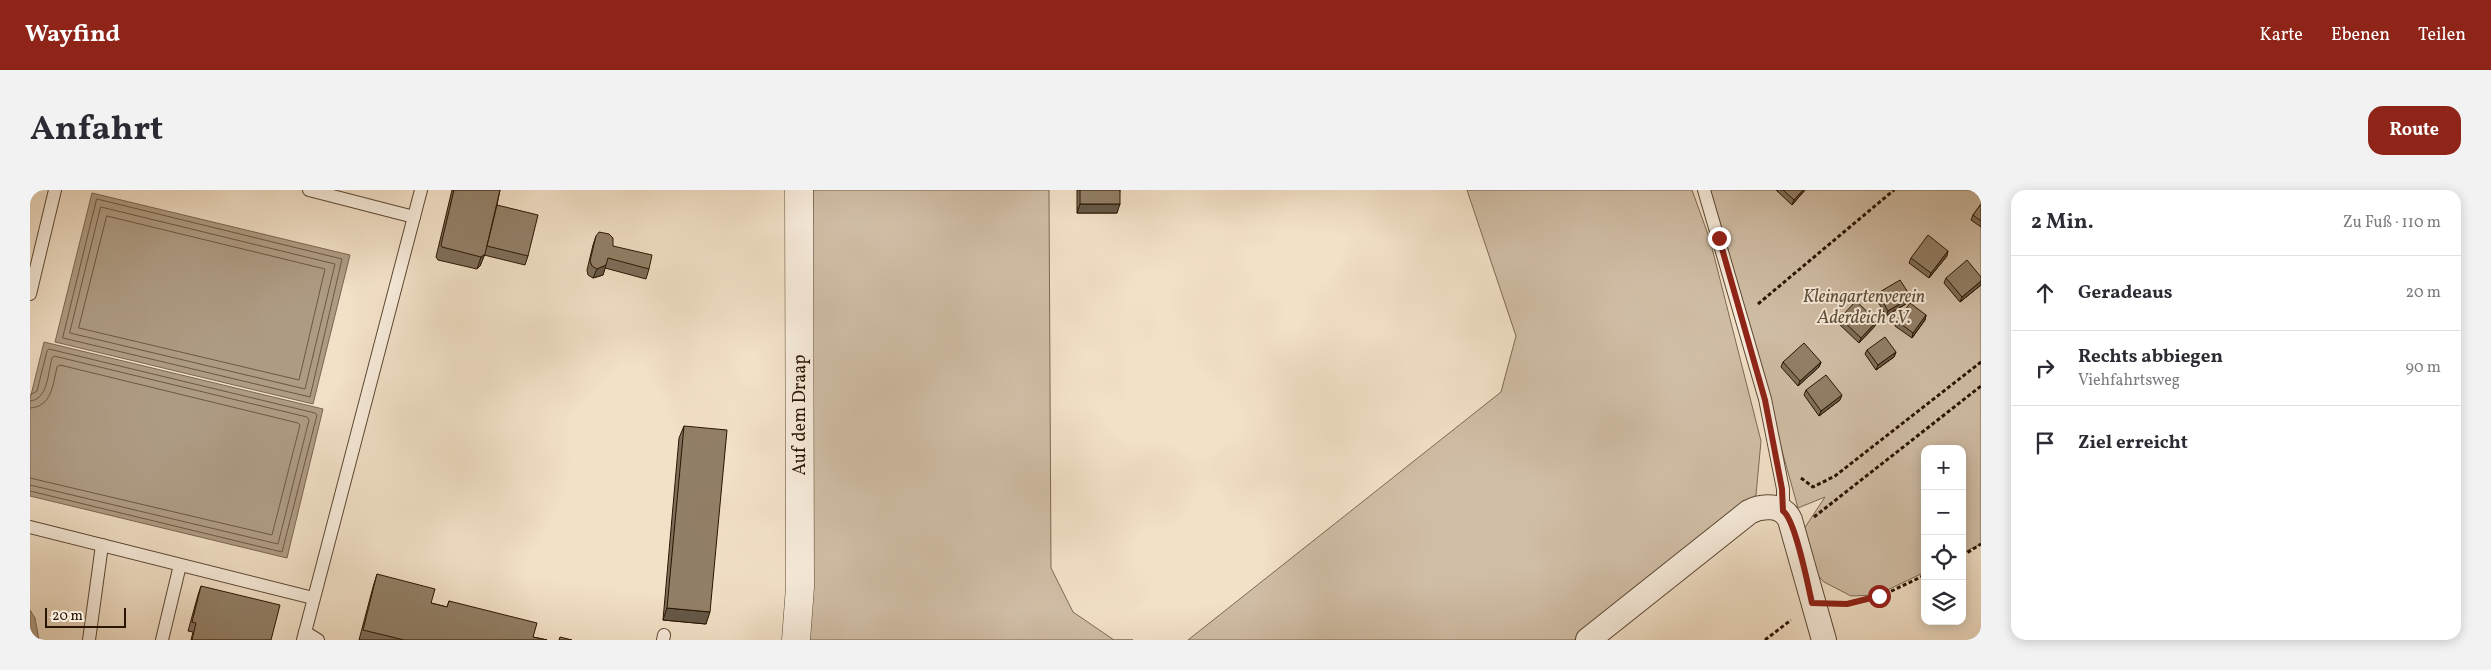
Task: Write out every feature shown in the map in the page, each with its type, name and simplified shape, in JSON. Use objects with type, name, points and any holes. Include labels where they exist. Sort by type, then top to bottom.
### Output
[{"type":"street","name":"Auf dem Draap","points":[[796,640],[800,587],[799,190]]},
{"type":"street","points":[[1588,640],[1749,512],[1766,507],[1783,511],[1787,514],[1824,640]]},
{"type":"lane","points":[[30,294],[55,190]]},
{"type":"lane","points":[[308,190],[414,217]]},
{"type":"lane","points":[[318,640],[304,636],[421,190]]},
{"type":"lane","points":[[1704,190],[1765,400],[1782,489],[1783,511]]},
{"type":"lane","points":[[30,527],[313,598]]},
{"type":"lane","points":[[89,640],[102,545]]},
{"type":"lane","points":[[162,640],[180,565]]},
{"type":"path","points":[[1752,310],[1894,190]]},
{"type":"path","points":[[1798,469],[1801,478],[1812,488],[1835,476],[1981,362]]},
{"type":"path","points":[[1794,533],[1981,386]]},
{"type":"path","points":[[1966,553],[1981,544]]},
{"type":"path","points":[[1765,640],[1812,603],[1847,604],[1879,596],[1921,577]]},
{"type":"green space","points":[[813,190],[1049,190],[1051,568],[1073,612],[1114,640],[808,640]]},
{"type":"green space","points":[[1467,190],[1692,190],[1710,240],[1761,441],[1756,495],[1574,640],[1188,640],[1501,392],[1516,336]]},
{"type":"green space","name":"Kleingartenverein Aderdeich e.V.","points":[[1709,190],[1981,190],[1981,544],[1966,551],[1966,445],[1921,445],[1921,574],[1877,595],[1851,596],[1824,582],[1801,558],[1796,541],[1825,497],[1798,508]]},
{"type":"water","points":[[92,193],[350,255],[313,404],[55,342]]},
{"type":"water","points":[[44,342],[323,409],[287,558],[30,496],[30,399]]},
{"type":"water","points":[[30,610],[35,618],[39,640],[30,640]]},
{"type":"building","points":[[454,190],[500,190],[485,254],[481,257],[442,247],[441,245]]},
{"type":"building","points":[[1080,190],[1120,190],[1120,204],[1080,204]]},
{"type":"building","points":[[1783,190],[1803,190],[1794,200]]},
{"type":"building","points":[[1981,204],[1981,221],[1973,215]]},
{"type":"building","points":[[497,205],[538,215],[528,256],[487,246]]},
{"type":"building","points":[[599,232],[609,234],[613,238],[613,246],[652,255],[649,269],[608,258],[606,265],[597,269],[592,266],[590,261],[596,236]]},
{"type":"building","points":[[1928,235],[1948,251],[1931,273],[1911,258]]},
{"type":"building","points":[[1967,260],[1981,277],[1981,281],[1962,297],[1946,278]]},
{"type":"building","points":[[1900,280],[1911,297],[1888,311],[1878,293]]},
{"type":"building","points":[[1856,301],[1877,321],[1861,338],[1840,318]]},
{"type":"building","points":[[1910,303],[1926,315],[1913,333],[1897,321]]},
{"type":"building","points":[[1885,337],[1896,352],[1878,365],[1867,350]]},
{"type":"building","points":[[1804,343],[1821,362],[1800,381],[1783,362]]},
{"type":"building","points":[[1826,375],[1842,395],[1821,411],[1806,390]]},
{"type":"building","points":[[684,426],[727,430],[710,612],[667,608]]},
{"type":"building","points":[[377,574],[435,589],[431,603],[447,607],[449,601],[537,623],[533,637],[547,640],[404,640],[363,630]]},
{"type":"building","points":[[201,586],[280,605],[271,640],[192,640],[196,623],[192,622]]},
{"type":"building","points":[[560,637],[572,640],[559,640]]},
{"type":"route","points":[[1719,238],[1765,400],[1782,489],[1783,511],[1790,520],[1812,603],[1847,604],[1879,596]]}]
